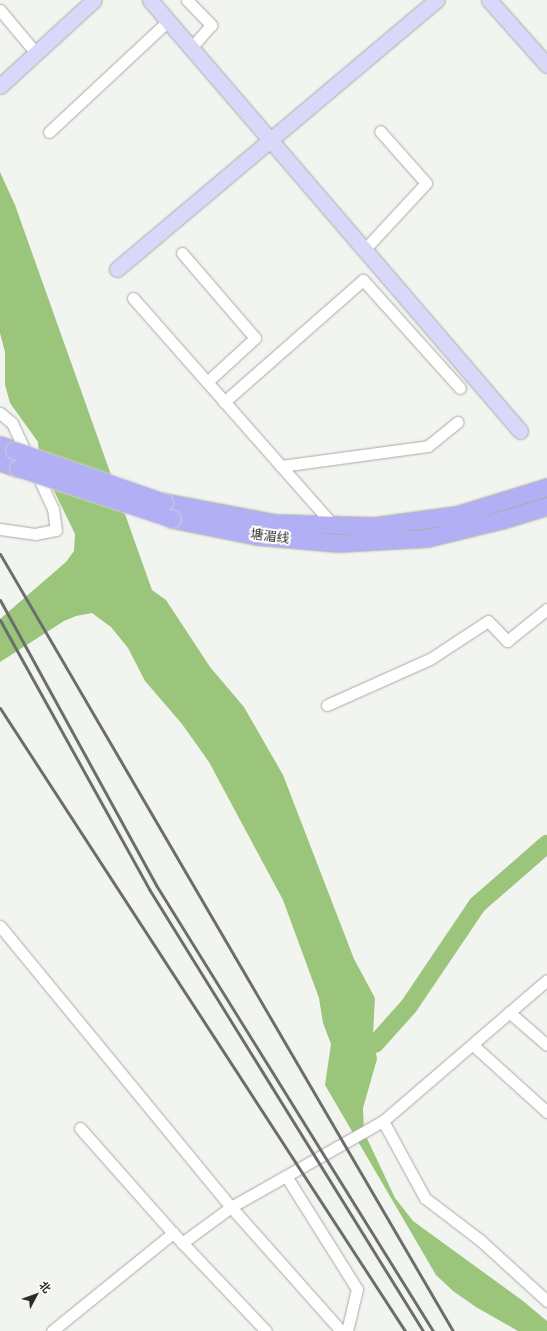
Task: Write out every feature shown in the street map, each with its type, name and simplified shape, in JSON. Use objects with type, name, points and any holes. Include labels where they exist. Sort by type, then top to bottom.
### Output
[{"type":"main road","points":[[7,448],[164,502],[275,523],[374,526],[456,515],[547,487]]},
{"type":"main road","name":"塘湄线","points":[[0,462],[172,519],[258,536],[338,542],[427,538],[501,520],[547,506]]},
{"type":"street","points":[[0,86],[94,0]]},
{"type":"street","points":[[150,0],[520,432]]},
{"type":"street","points":[[187,0],[211,25],[191,48]]},
{"type":"street","points":[[117,270],[436,0]]},
{"type":"street","points":[[489,0],[547,65]]},
{"type":"street","points":[[0,10],[36,53]]},
{"type":"street","points":[[49,132],[168,21]]},
{"type":"street","points":[[364,250],[426,182],[380,131]]},
{"type":"street","points":[[182,253],[255,338],[207,382]]},
{"type":"street","points":[[224,402],[363,280],[460,388]]},
{"type":"street","points":[[132,298],[333,525]]},
{"type":"street","points":[[0,413],[12,423],[33,466],[53,509],[56,530],[35,534],[0,528]]},
{"type":"street","points":[[281,466],[428,446],[458,422]]},
{"type":"street","points":[[327,705],[430,659],[488,621],[507,641],[547,609]]},
{"type":"street","points":[[0,926],[231,1207],[341,1331]]},
{"type":"street","points":[[182,1243],[231,1207],[383,1121],[547,980]]},
{"type":"street","points":[[509,1012],[547,1045]]},
{"type":"street","points":[[473,1045],[547,1112]]},
{"type":"street","points":[[383,1121],[425,1198],[480,1240],[547,1301]]},
{"type":"street","points":[[80,1128],[182,1243],[266,1331]]},
{"type":"street","points":[[286,1176],[357,1290],[347,1331]]},
{"type":"street","points":[[52,1331],[173,1233]]},
{"type":"shaded area","points":[[0,172],[15,205],[152,590],[166,600],[210,667],[244,707],[283,775],[354,959],[375,998],[373,1034],[377,1059],[363,1108],[364,1132],[395,1198],[413,1221],[523,1301],[547,1321],[547,1331],[518,1331],[476,1307],[453,1291],[436,1275],[325,1085],[331,1044],[323,1023],[319,998],[283,900],[209,762],[182,724],[145,681],[128,648],[111,627],[92,613],[76,616],[64,621],[0,662],[0,619],[66,562],[74,551],[75,534],[40,462],[38,442],[10,403],[5,385],[5,352],[0,333]]},
{"type":"waterway","points":[[375,1044],[409,1006],[477,905],[547,844]]},
{"type":"railway","points":[[0,554],[453,1331]]},
{"type":"railway","points":[[0,600],[156,885],[433,1331]]},
{"type":"railway","points":[[0,620],[149,889],[423,1331]]},
{"type":"railway","points":[[0,708],[405,1331]]}]
